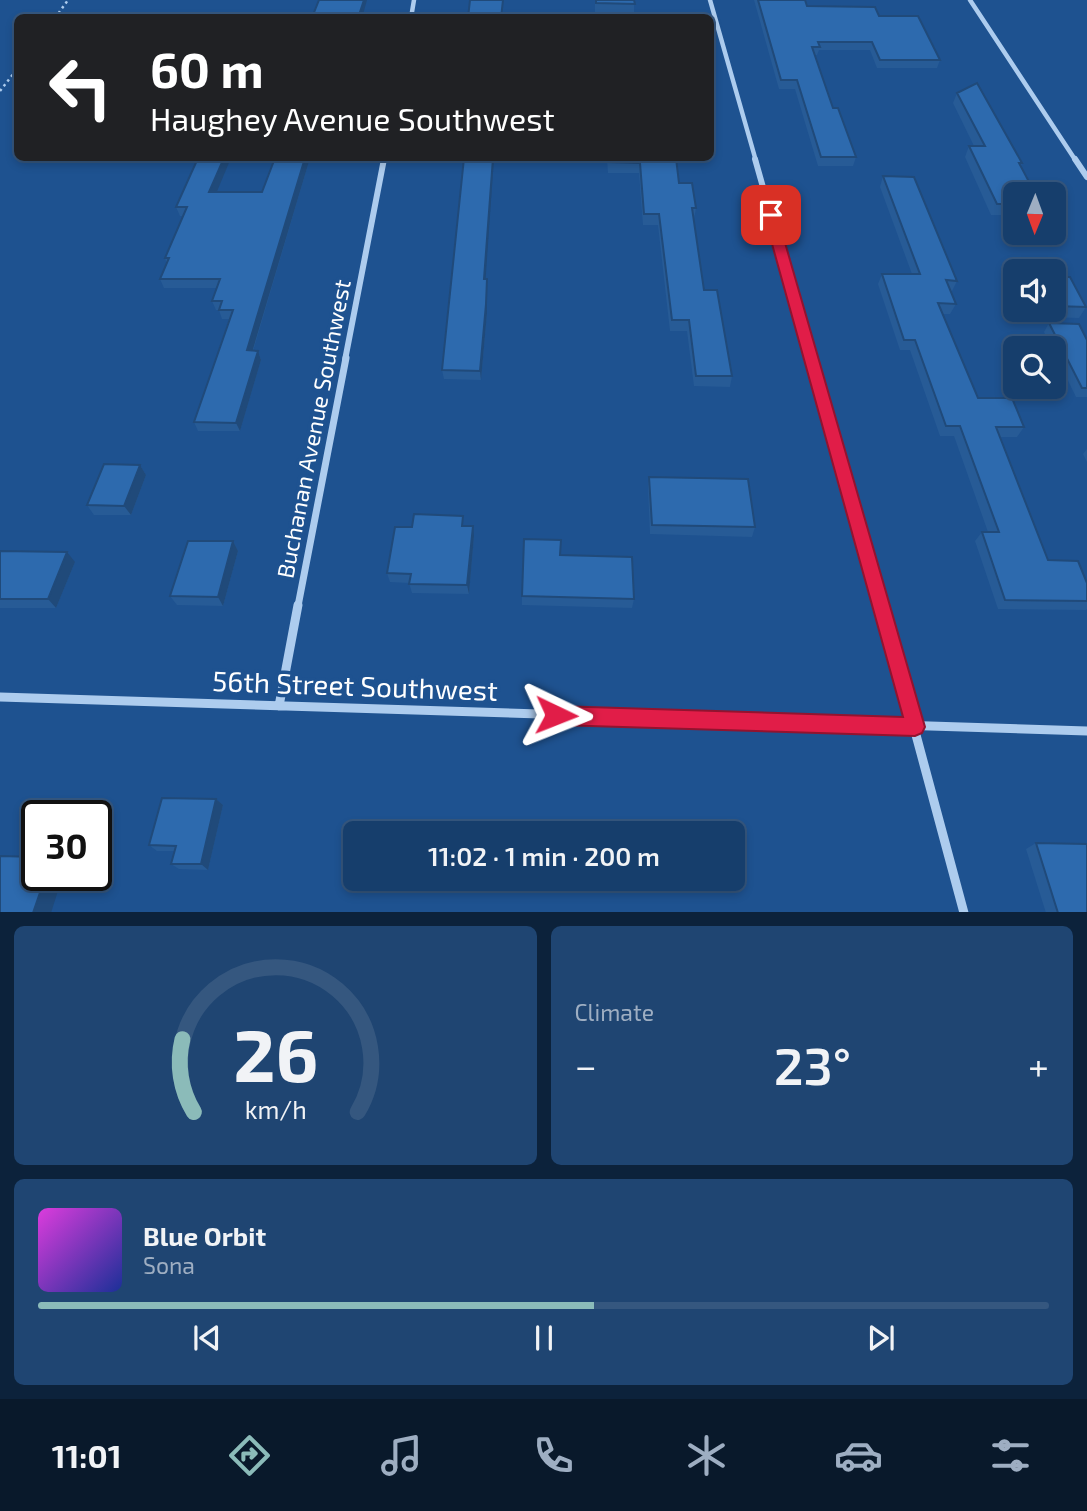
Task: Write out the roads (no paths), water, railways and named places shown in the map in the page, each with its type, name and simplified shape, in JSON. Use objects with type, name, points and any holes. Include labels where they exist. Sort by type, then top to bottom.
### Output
[{"type":"street","points":[[970,0],[1087,177]]},
{"type":"street","points":[[714,18],[915,727],[964,912]]},
{"type":"street","name":"Buchanan Avenue Southwest","points":[[279,706],[383,161]]},
{"type":"street","name":"56th Street Southwest","points":[[0,697],[1087,731]]}]
